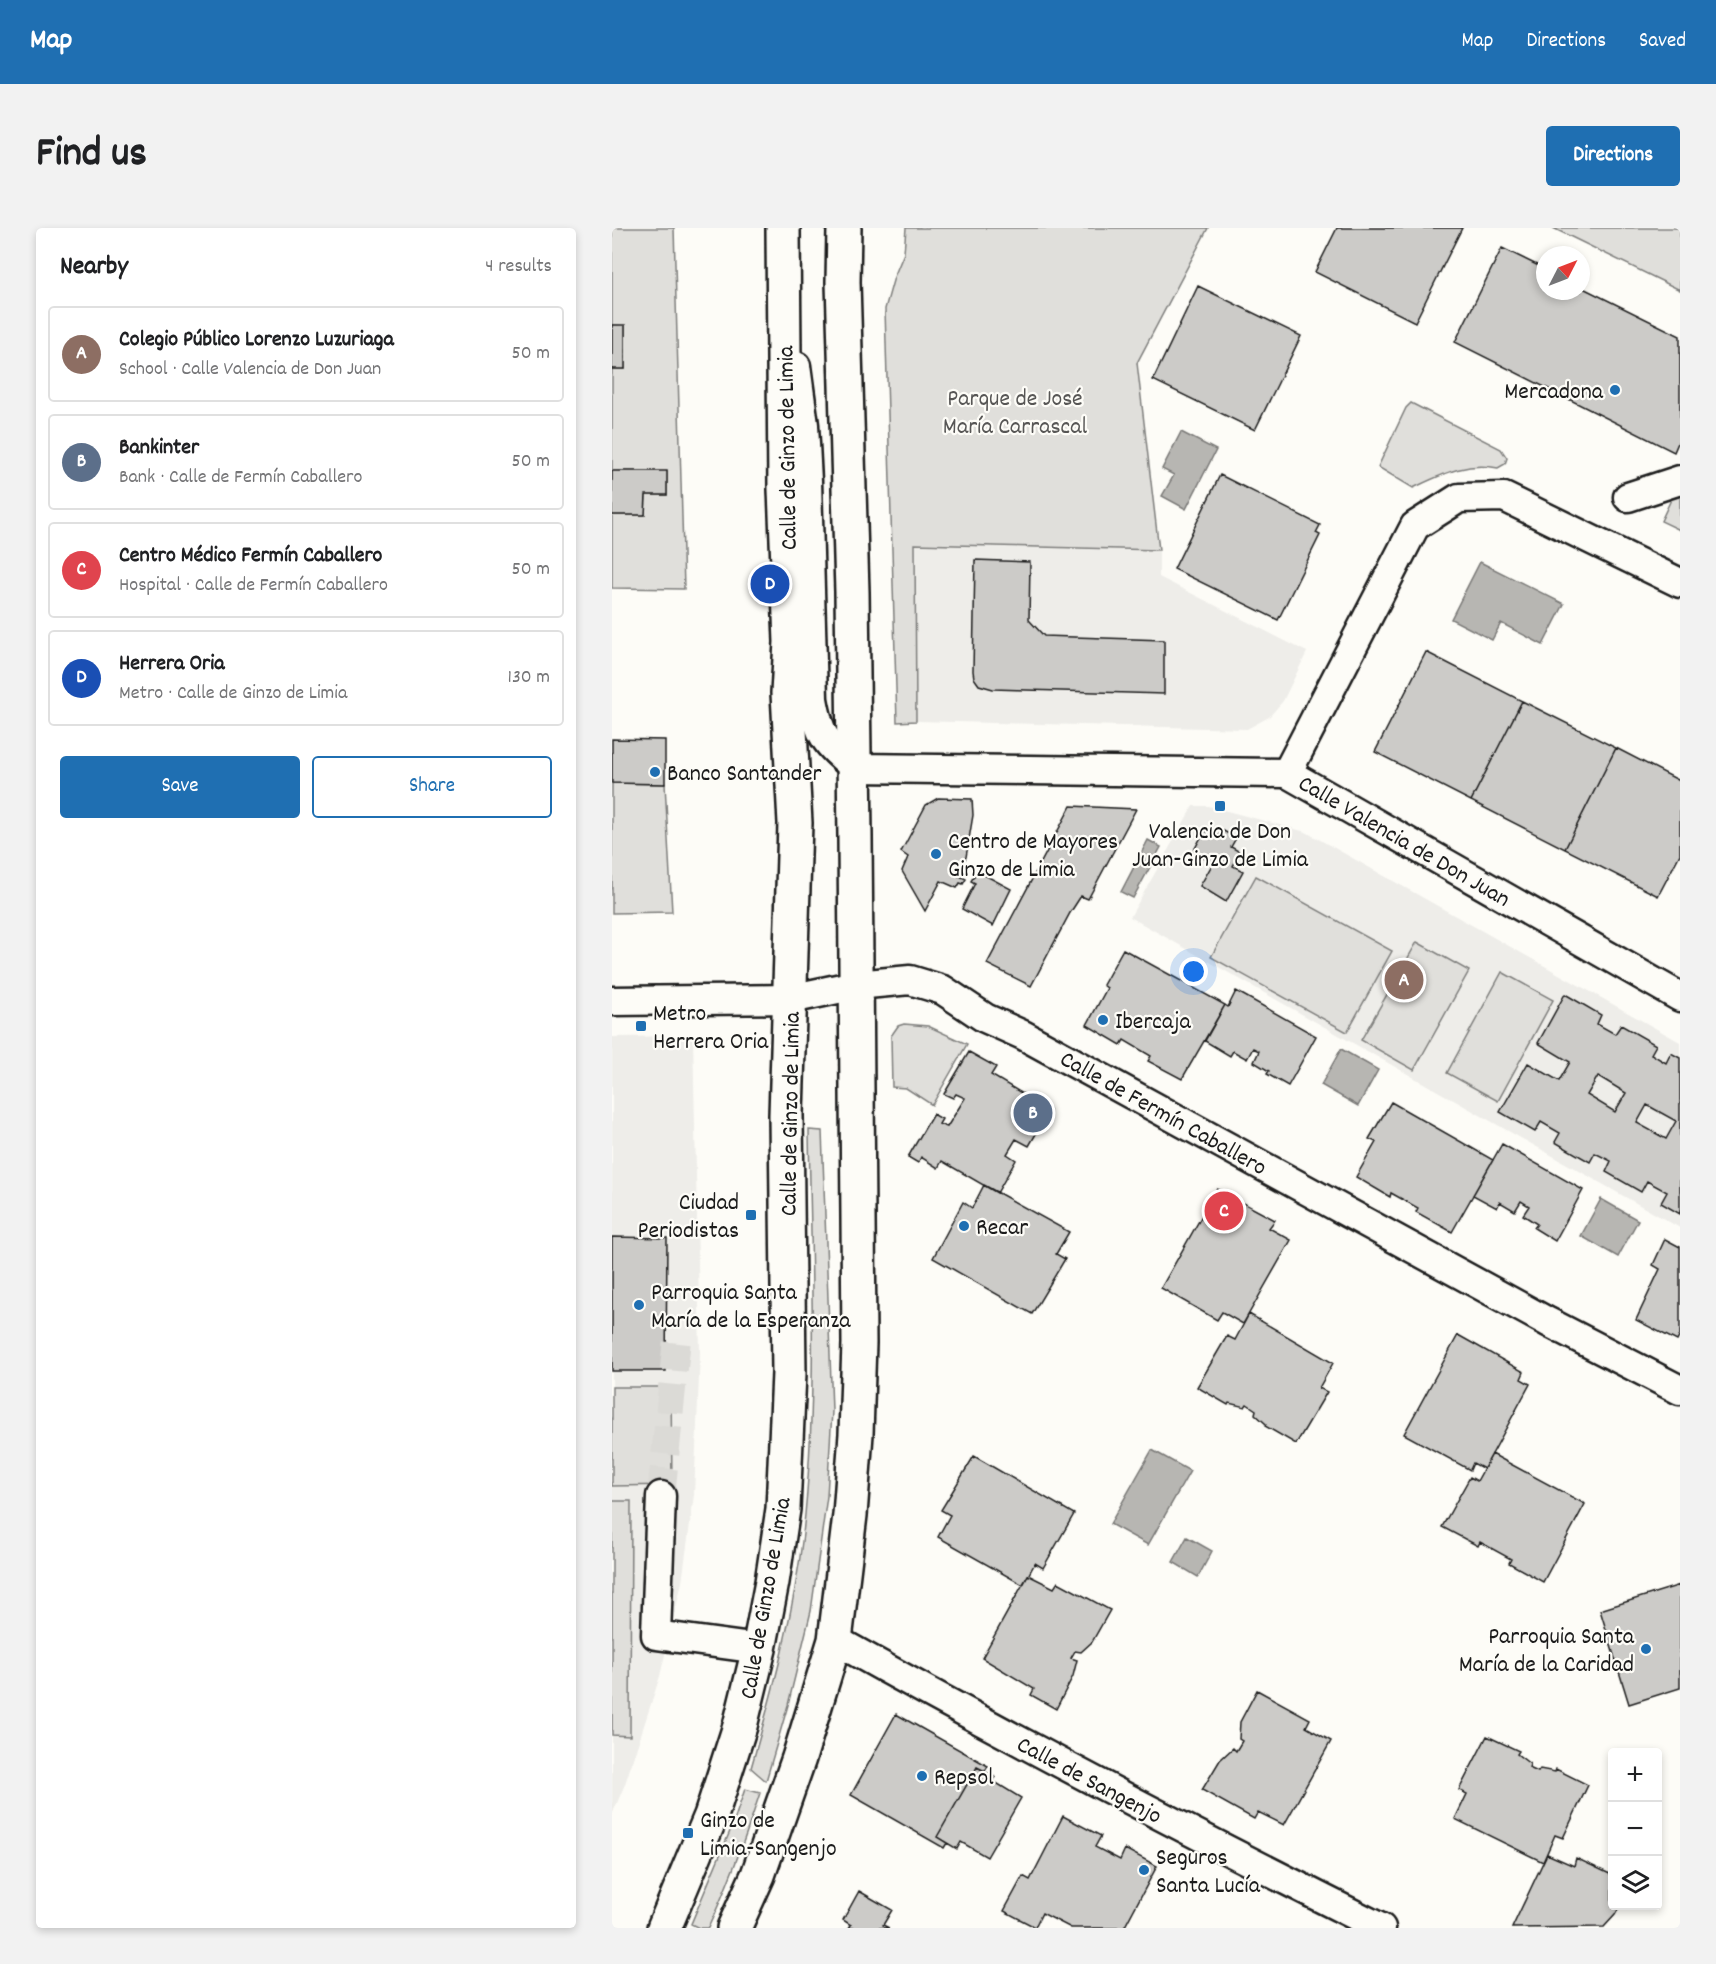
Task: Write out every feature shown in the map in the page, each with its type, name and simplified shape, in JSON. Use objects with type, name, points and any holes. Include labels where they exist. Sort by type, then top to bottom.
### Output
[{"type":"main road","name":"Calle de Ginzo de Limia","points":[[664,1928],[711,1816],[740,1726],[759,1649],[783,1509],[789,1373],[786,1115],[795,823],[788,693],[791,642],[785,489],[783,228]]},
{"type":"main road","points":[[734,1928],[758,1875],[773,1834],[835,1640],[850,1515],[859,1342],[855,768],[843,282],[844,228]]},
{"type":"street","name":"Calle de Ginzo de Limia","points":[[784,282],[804,425],[813,699],[818,725],[828,746],[855,768]]},
{"type":"street","points":[[1628,497],[1680,480]]},
{"type":"street","points":[[1287,773],[1415,526],[1460,498],[1504,497],[1677,575]]},
{"type":"street","name":"Calle Valencia de Don Juan","points":[[855,768],[1287,773],[1680,997]]},
{"type":"street","name":"Calle de Fermín Caballero","points":[[612,1000],[790,999],[856,985],[910,980],[943,990],[985,1018],[1023,1035],[1548,1322],[1680,1390]]},
{"type":"street","points":[[661,1496],[656,1635],[759,1649]]},
{"type":"street","name":"Calle de Sangenjo","points":[[835,1640],[972,1717],[1222,1849],[1382,1928]]},
{"type":"shaded area","points":[[1181,432],[1216,450],[1186,509],[1162,496],[1174,475],[1162,469]]},
{"type":"shaded area","points":[[915,544],[1159,550],[1159,577],[1307,652],[1283,701],[1269,717],[1247,729],[916,721]]},
{"type":"shaded area","points":[[1480,562],[1564,604],[1543,645],[1501,623],[1492,640],[1451,619]]},
{"type":"shaded area","points":[[1193,806],[1208,806],[1306,832],[1680,1042],[1680,1228],[1130,917]]},
{"type":"shaded area","points":[[1148,840],[1161,847],[1133,898],[1121,892]]},
{"type":"shaded area","points":[[693,1036],[700,1353],[694,1495],[682,1582],[660,1676],[625,1784],[612,1815],[612,1037]]},
{"type":"shaded area","points":[[1341,1049],[1378,1070],[1358,1106],[1321,1085]]},
{"type":"shaded area","points":[[1601,1199],[1638,1220],[1618,1257],[1581,1236]]},
{"type":"shaded area","points":[[1152,1450],[1190,1471],[1148,1545],[1110,1524]]},
{"type":"shaded area","points":[[1187,1537],[1212,1551],[1198,1577],[1173,1562]]},
{"type":"green space","points":[[612,228],[674,228],[684,589],[612,588],[612,515],[645,515],[646,495],[667,495],[667,472],[612,471],[612,369],[625,369],[625,326],[612,325]]},
{"type":"green space","name":"Parque de José María Carrascal","points":[[906,228],[1208,228],[1137,363],[1159,550],[915,544],[916,721],[897,722],[885,309],[904,253]]},
{"type":"green space","points":[[1553,228],[1680,228],[1680,290],[1590,246]]},
{"type":"green space","points":[[1411,403],[1501,449],[1507,458],[1505,464],[1498,468],[1476,466],[1454,470],[1413,488],[1378,467],[1406,408]]},
{"type":"green space","points":[[1675,491],[1680,494],[1680,530],[1661,521]]},
{"type":"green space","points":[[612,783],[665,784],[672,912],[612,913]]},
{"type":"green space","points":[[1256,876],[1392,951],[1347,1032],[1211,957]]},
{"type":"green space","points":[[1417,942],[1469,971],[1414,1070],[1361,1040]]},
{"type":"green space","points":[[1502,972],[1553,1000],[1498,1101],[1447,1073]]},
{"type":"green space","points":[[904,1024],[928,1026],[967,1044],[932,1105],[906,1088],[892,1087],[891,1036],[898,1026]]},
{"type":"green space","points":[[809,1130],[822,1131],[832,1411],[827,1496],[811,1611],[788,1705],[766,1781],[751,1768],[775,1681],[788,1622],[799,1564],[808,1484],[812,1383]]},
{"type":"green space","points":[[612,1387],[671,1387],[672,1485],[612,1486]]},
{"type":"green space","points":[[612,1501],[631,1501],[630,1736],[612,1735]]},
{"type":"green space","points":[[745,1789],[760,1793],[716,1911],[708,1928],[699,1928],[691,1924],[733,1824]]},
{"type":"building","points":[[1337,228],[1462,228],[1415,322],[1315,272]]},
{"type":"building","name":"Mercadona","points":[[1502,248],[1536,265],[1536,300],[1590,300],[1590,291],[1680,336],[1680,438],[1674,452],[1455,342]]},
{"type":"building","points":[[1198,286],[1301,336],[1255,430],[1153,380]]},
{"type":"building","points":[[612,325],[625,325],[625,369],[612,369]]},
{"type":"building","points":[[612,471],[667,471],[667,495],[646,495],[645,515],[612,515]]},
{"type":"building","points":[[1220,475],[1320,525],[1316,533],[1320,535],[1278,620],[1174,569]]},
{"type":"building","points":[[975,560],[1030,562],[1029,620],[1044,636],[1164,640],[1164,694],[993,689],[979,685],[974,678],[973,671]]},
{"type":"building","points":[[1426,652],[1522,701],[1471,801],[1375,752]]},
{"type":"building","points":[[1522,701],[1616,748],[1565,849],[1471,801]]},
{"type":"building","points":[[612,739],[665,740],[665,784],[612,783]]},
{"type":"building","points":[[1616,748],[1680,781],[1680,854],[1658,896],[1565,849]]},
{"type":"building","name":"Centro de Mayores Ginzo de Limia","points":[[938,798],[972,799],[973,815],[966,857],[957,875],[966,879],[957,888],[941,881],[925,911],[902,871],[908,857],[901,852],[926,805]]},
{"type":"building","points":[[1071,806],[1136,809],[1088,899],[1081,896],[1031,986],[987,964]]},
{"type":"building","points":[[1205,830],[1218,837],[1222,830],[1236,838],[1231,847],[1240,852],[1233,866],[1243,871],[1226,902],[1200,886],[1213,863],[1193,852]]},
{"type":"building","points":[[977,871],[1011,889],[993,926],[962,909],[975,883],[971,881]]},
{"type":"building","points":[[1123,949],[1225,1005],[1182,1079],[1148,1061],[1151,1056],[1124,1040],[1121,1045],[1087,1025],[1107,988],[1103,985]]},
{"type":"building","points":[[1236,991],[1316,1036],[1288,1086],[1267,1074],[1269,1071],[1254,1062],[1259,1051],[1253,1048],[1247,1059],[1233,1051],[1230,1056],[1205,1041],[1225,1005],[1228,1007]]},
{"type":"building","points":[[1565,994],[1601,1015],[1597,1024],[1615,1034],[1621,1025],[1656,1045],[1651,1054],[1666,1063],[1671,1053],[1680,1058],[1680,1214],[1661,1203],[1667,1192],[1647,1181],[1641,1192],[1606,1172],[1611,1161],[1595,1153],[1590,1162],[1555,1142],[1560,1133],[1541,1122],[1535,1132],[1500,1112],[1528,1063],[1559,1081],[1570,1062],[1538,1043]],"holes":[[[1598,1076],[1626,1093],[1615,1112],[1587,1095]],[[1647,1105],[1676,1121],[1666,1139],[1637,1123]]]},
{"type":"building","points":[[969,1052],[996,1067],[991,1075],[1050,1110],[1029,1146],[1016,1139],[1007,1154],[1016,1160],[997,1193],[942,1161],[938,1168],[921,1157],[918,1163],[908,1157],[933,1114],[942,1119],[939,1124],[947,1127],[965,1098],[956,1094],[953,1098],[944,1094]]},
{"type":"building","points":[[1391,1102],[1493,1160],[1452,1232],[1416,1212],[1418,1208],[1391,1193],[1390,1197],[1356,1177],[1376,1142],[1369,1139]]},
{"type":"building","points":[[1502,1144],[1583,1190],[1555,1241],[1534,1228],[1537,1224],[1523,1215],[1529,1206],[1521,1201],[1515,1211],[1500,1202],[1497,1208],[1473,1195]]},
{"type":"building","points":[[984,1185],[1069,1232],[1056,1254],[1065,1259],[1032,1314],[933,1258],[963,1202],[972,1208]]},
{"type":"building","points":[[1217,1189],[1275,1220],[1269,1228],[1291,1240],[1243,1324],[1222,1312],[1217,1320],[1161,1288]]},
{"type":"building","name":"Parroquia Santa María de la Esperanza","points":[[612,1237],[667,1238],[666,1371],[612,1371]]},
{"type":"building","points":[[1665,1239],[1680,1247],[1680,1335],[1677,1341],[1636,1320],[1660,1269],[1653,1265]]},
{"type":"building","points":[[1249,1314],[1333,1363],[1319,1388],[1327,1392],[1296,1444],[1265,1426],[1266,1424],[1255,1414],[1256,1410],[1247,1404],[1245,1407],[1229,1403],[1228,1405],[1197,1387],[1227,1336],[1235,1340]]},
{"type":"building","points":[[1458,1335],[1524,1372],[1521,1379],[1530,1384],[1484,1469],[1473,1463],[1470,1470],[1404,1434]]},
{"type":"building","points":[[1492,1454],[1585,1504],[1543,1582],[1509,1563],[1511,1559],[1480,1542],[1478,1546],[1442,1527],[1470,1477],[1477,1481]]},
{"type":"building","points":[[974,1456],[1074,1514],[1043,1568],[1035,1563],[1023,1585],[938,1537],[950,1515],[941,1510]]},
{"type":"building","points":[[1028,1575],[1054,1588],[1058,1582],[1110,1610],[1092,1642],[1081,1652],[1075,1651],[1071,1658],[1077,1660],[1073,1676],[1056,1709],[1031,1695],[1034,1689],[982,1658]]},
{"type":"building","name":"Parroquia Santa María de la Caridad","points":[[1680,1585],[1680,1688],[1629,1704],[1600,1610]]},
{"type":"building","points":[[1257,1690],[1310,1719],[1306,1727],[1331,1741],[1284,1825],[1258,1812],[1254,1819],[1202,1790],[1220,1760],[1233,1748],[1236,1751],[1242,1741],[1239,1739],[1240,1722]]},
{"type":"building","points":[[896,1714],[988,1766],[985,1771],[977,1767],[937,1837],[947,1843],[944,1848],[851,1795]]},
{"type":"building","points":[[1487,1736],[1519,1751],[1517,1754],[1530,1764],[1529,1768],[1538,1772],[1540,1769],[1555,1772],[1556,1769],[1588,1785],[1563,1838],[1555,1835],[1543,1862],[1455,1819],[1467,1794],[1459,1790]]},
{"type":"building","points":[[977,1767],[995,1777],[993,1781],[1021,1798],[987,1857],[961,1842],[957,1849],[937,1837]]},
{"type":"building","points":[[1063,1816],[1101,1836],[1095,1847],[1120,1860],[1125,1849],[1157,1866],[1124,1928],[1071,1928],[1042,1913],[1035,1927],[1004,1911],[1023,1876],[1030,1880]]},
{"type":"building","points":[[1547,1854],[1574,1866],[1576,1858],[1608,1873],[1608,1910],[1618,1910],[1604,1927],[1512,1928]]},
{"type":"building","points":[[859,1891],[892,1910],[883,1925],[889,1928],[849,1928],[851,1925],[843,1920]]},
{"type":"tunnel","points":[[661,1496],[678,1329]]},
{"type":"place","name":"Mercadona","points":[[1615,390]]},
{"type":"place","name":"Herrera Oria","points":[[770,584]]},
{"type":"place","name":"Banco Santander","points":[[655,772]]},
{"type":"place","name":"Valencia de Don Juan-Ginzo de Limia","points":[[1220,806]]},
{"type":"place","name":"Centro de Mayores Ginzo de Limia","points":[[936,854]]},
{"type":"place","name":"Colegio Público Lorenzo Luzuriaga","points":[[1404,980]]},
{"type":"place","name":"Ibercaja","points":[[1103,1020]]},
{"type":"place","name":"Metro Herrera Oria","points":[[641,1026]]},
{"type":"place","name":"Bankinter","points":[[1033,1113]]},
{"type":"place","name":"Centro Médico Fermín Caballero","points":[[1224,1211]]},
{"type":"place","name":"Ciudad Periodistas","points":[[751,1215]]},
{"type":"place","name":"Recar","points":[[964,1226]]},
{"type":"place","name":"Parroquia Santa María de la Esperanza","points":[[639,1305]]},
{"type":"place","name":"Parroquia Santa María de la Caridad","points":[[1646,1649]]},
{"type":"place","name":"Repsol","points":[[922,1776]]},
{"type":"place","name":"Ginzo de Limia-Sangenjo","points":[[688,1833]]},
{"type":"place","name":"Seguros Santa Lucía","points":[[1144,1870]]}]
